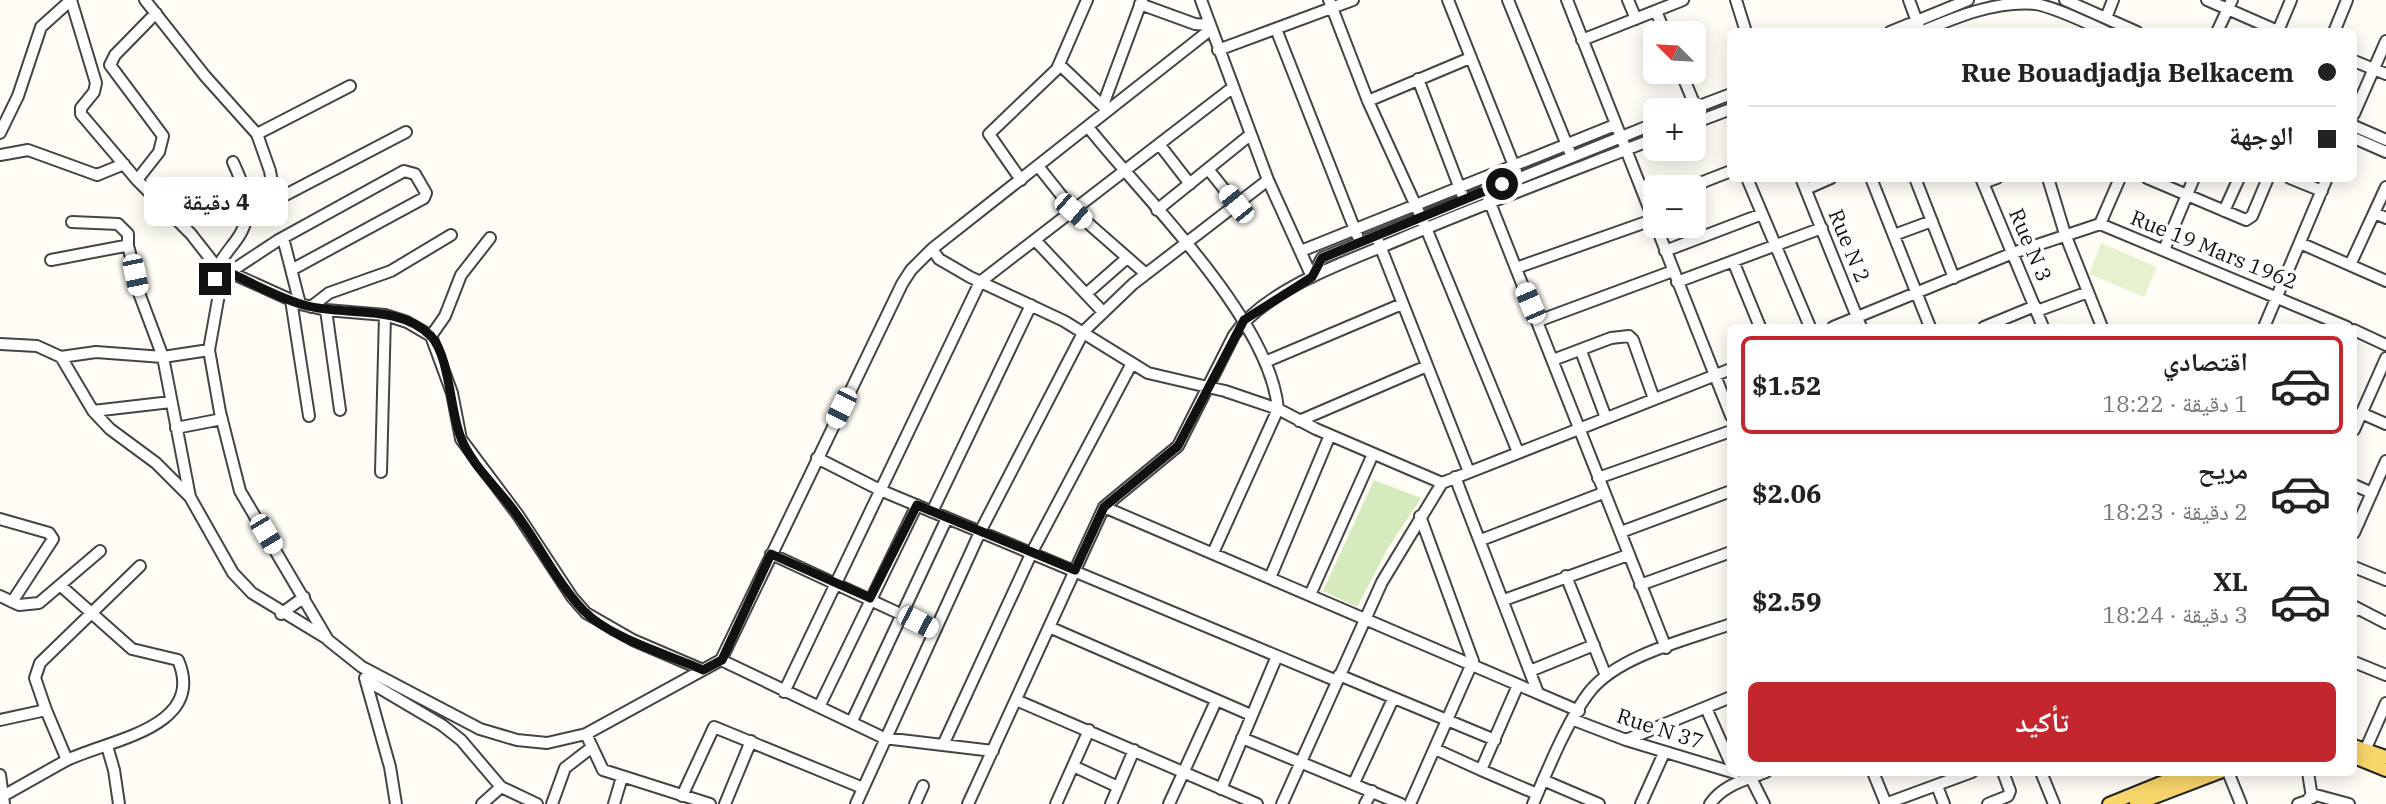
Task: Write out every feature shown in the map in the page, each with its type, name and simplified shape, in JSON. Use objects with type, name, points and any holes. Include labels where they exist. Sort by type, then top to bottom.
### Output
[{"type":"main road","points":[[2359,753],[2386,757]]},
{"type":"main road","points":[[2359,753],[2386,770]]},
{"type":"main road","points":[[2109,804],[2178,776]]},
{"type":"main road","points":[[2136,804],[2210,776]]},
{"type":"street","points":[[0,133],[18,96],[41,27],[71,0],[96,83],[94,92],[80,111],[137,180],[191,234],[216,266],[301,304],[326,310],[385,315],[407,322],[431,337],[452,393],[461,439],[518,515],[572,597],[586,613],[632,640],[703,670]]},
{"type":"street","points":[[145,0],[205,76],[257,134],[270,171],[275,200]]},
{"type":"street","points":[[1021,180],[989,135],[1060,65],[1087,0]]},
{"type":"street","points":[[1201,0],[1268,180],[1312,277]]},
{"type":"street","points":[[1218,50],[1276,29],[1331,4],[1353,0]]},
{"type":"street","points":[[1448,0],[1518,177]]},
{"type":"street","points":[[1508,0],[1571,156]]},
{"type":"street","points":[[1567,0],[1624,150],[1643,187]]},
{"type":"street","points":[[1628,0],[1636,19]]},
{"type":"street","points":[[1736,0],[1745,28]]},
{"type":"street","points":[[1909,0],[1920,28]]},
{"type":"street","points":[[1922,28],[1968,0]]},
{"type":"street","points":[[2065,0],[2128,28]]},
{"type":"street","points":[[2106,18],[2113,0]]},
{"type":"street","points":[[2207,0],[2230,5],[2273,28]]},
{"type":"street","points":[[2280,28],[2291,0]]},
{"type":"street","points":[[2336,28],[2347,0]]},
{"type":"street","points":[[1582,40],[1680,1]]},
{"type":"street","points":[[1106,108],[1141,2],[1210,28]]},
{"type":"street","points":[[1923,28],[1999,2],[2037,4],[2097,28]]},
{"type":"street","points":[[1331,4],[1368,101],[1412,204],[1423,223],[1518,453]]},
{"type":"street","points":[[2219,28],[2230,5]]},
{"type":"street","points":[[1656,11],[1660,21]]},
{"type":"street","points":[[137,180],[159,152],[163,136],[157,125],[127,92],[111,62],[156,13]]},
{"type":"street","points":[[61,357],[93,411],[110,429],[156,463],[190,497],[233,573],[252,593],[281,614],[328,640],[362,667],[480,729],[517,740],[547,743],[586,734],[722,660],[817,458],[911,270],[932,249],[1088,127],[1106,108],[1210,28]]},
{"type":"street","points":[[1276,29],[1364,254]]},
{"type":"street","points":[[2357,107],[2386,41]]},
{"type":"street","points":[[1368,101],[1470,58]]},
{"type":"street","points":[[2357,62],[2386,74]]},
{"type":"street","points":[[1060,65],[1106,108]]},
{"type":"street","points":[[1418,79],[1464,198]]},
{"type":"street","points":[[257,134],[350,86]]},
{"type":"street","points":[[784,692],[980,282],[1232,88]]},
{"type":"street","points":[[1706,104],[1727,96]]},
{"type":"street","points":[[1706,118],[1727,111]]},
{"type":"street","points":[[1301,251],[1412,204],[1615,125]]},
{"type":"street","points":[[1088,127],[1185,242],[1244,320],[1277,394],[1278,410],[1213,553]]},
{"type":"street","points":[[2357,127],[2386,140]]},
{"type":"street","points":[[968,804],[1104,507],[1178,446],[1244,320],[1312,277],[1381,247],[1464,198],[1643,128]]},
{"type":"street","points":[[247,215],[406,132]]},
{"type":"street","points":[[1157,210],[1250,135]]},
{"type":"street","points":[[2357,139],[2386,152]]},
{"type":"street","points":[[1312,277],[1322,258],[1376,235],[1490,201],[1643,143]]},
{"type":"street","points":[[1159,144],[1190,184]]},
{"type":"street","points":[[0,155],[28,150],[97,175],[124,164]]},
{"type":"street","points":[[219,294],[215,284],[216,266],[240,234],[247,215],[246,195],[233,162]]},
{"type":"street","points":[[1038,166],[1073,211],[1146,274]]},
{"type":"street","points":[[1208,169],[1236,204]]},
{"type":"street","points":[[293,270],[424,198],[426,193],[415,174],[404,171],[283,238],[230,272],[219,294],[209,350],[222,419],[240,491],[328,640]]},
{"type":"street","points":[[1706,181],[1727,173]]},
{"type":"street","points":[[856,804],[981,530],[1084,331],[1102,311],[1146,274],[1268,180]]},
{"type":"street","points":[[1749,182],[1809,324]]},
{"type":"street","points":[[1873,182],[1929,324]]},
{"type":"street","points":[[1917,182],[1954,278]]},
{"type":"street","name":"Rue N 3","points":[[1982,182],[2042,324]]},
{"type":"street","points":[[2049,182],[2065,234],[2101,324]]},
{"type":"street","points":[[2100,224],[2118,182]]},
{"type":"street","points":[[2156,182],[2249,219],[2266,182]]},
{"type":"street","points":[[2164,250],[2192,182]]},
{"type":"street","points":[[2224,211],[2237,182]]},
{"type":"street","points":[[2300,182],[2322,191]]},
{"type":"street","points":[[2265,324],[2325,182]]},
{"type":"street","name":"Rue N 2","points":[[1804,184],[1860,323]]},
{"type":"street","points":[[2350,265],[2386,187]]},
{"type":"street","points":[[1485,190],[1666,648]]},
{"type":"street","points":[[2374,212],[2386,218]]},
{"type":"street","points":[[1665,251],[1762,214]]},
{"type":"street","points":[[1894,235],[1932,221]]},
{"type":"street","points":[[72,222],[118,224],[128,234],[128,247],[139,293],[163,357],[190,497]]},
{"type":"street","points":[[1516,268],[1643,223]]},
{"type":"street","name":"Rue 19 Mars 1962","points":[[1860,323],[1917,292],[2012,253],[2100,224],[2340,324]]},
{"type":"street","points":[[1677,282],[1822,229]]},
{"type":"street","points":[[301,304],[391,271],[451,235]]},
{"type":"street","points":[[1376,235],[1469,472]]},
{"type":"street","points":[[283,238],[301,304],[309,416]]},
{"type":"street","points":[[431,337],[445,316],[461,275],[491,238]]},
{"type":"street","points":[[1660,238],[1727,406]]},
{"type":"street","points":[[1035,240],[1102,311]]},
{"type":"street","points":[[2300,243],[2385,277]]},
{"type":"street","points":[[51,260],[128,247]]},
{"type":"street","points":[[932,249],[939,258],[980,282],[1084,331],[1131,365],[1148,373],[1208,387],[1278,410],[1442,484]]},
{"type":"street","points":[[1086,294],[1127,258]]},
{"type":"street","points":[[1733,261],[1759,324]]},
{"type":"street","points":[[1538,321],[1673,271]]},
{"type":"street","points":[[1992,324],[2088,292]]},
{"type":"street","points":[[1265,362],[1402,304]]},
{"type":"street","points":[[932,512],[1031,305]]},
{"type":"street","points":[[326,310],[340,410]]},
{"type":"street","points":[[381,472],[385,315]]},
{"type":"street","points":[[2357,331],[2385,340]]},
{"type":"street","points":[[1553,360],[1611,338],[1629,336],[1633,340],[1654,399]]},
{"type":"street","points":[[0,344],[37,346],[61,357],[96,352],[163,357],[209,350]]},
{"type":"street","points":[[1581,351],[1606,418]]},
{"type":"street","points":[[2357,423],[2386,358]]},
{"type":"street","points":[[943,745],[1032,552],[1131,365]]},
{"type":"street","points":[[1299,421],[1427,366]]},
{"type":"street","points":[[1282,804],[1303,762],[1364,619],[1420,516],[1442,484],[1727,370]]},
{"type":"street","points":[[93,411],[171,402]]},
{"type":"street","points":[[2361,413],[2386,424]]},
{"type":"street","points":[[176,428],[222,419]]},
{"type":"street","points":[[1598,478],[1727,432]]},
{"type":"street","points":[[1270,578],[1330,435]]},
{"type":"street","points":[[1310,596],[1373,454]]},
{"type":"street","points":[[817,458],[880,490],[1277,656],[1495,740]]},
{"type":"street","points":[[2357,527],[2378,487],[2386,461]]},
{"type":"street","points":[[1455,477],[1538,694]]},
{"type":"street","points":[[2357,485],[2378,487]]},
{"type":"street","points":[[1620,532],[1727,492]]},
{"type":"street","points":[[1481,540],[1603,493]]},
{"type":"street","points":[[819,707],[917,505]]},
{"type":"street","name":"Rue N 37","points":[[1104,507],[1518,685],[1626,740],[1727,771]]},
{"type":"street","points":[[1410,804],[1471,666],[1471,651],[1420,516]]},
{"type":"street","points":[[852,722],[947,518]]},
{"type":"street","points":[[0,519],[49,533],[53,539],[12,602]]},
{"type":"street","points":[[0,596],[12,602],[33,605],[61,586],[100,551]]},
{"type":"street","points":[[1640,585],[1727,553]]},
{"type":"street","points":[[771,554],[935,630]]},
{"type":"street","points":[[1504,600],[1628,555]]},
{"type":"street","points":[[67,760],[46,710],[36,671],[140,566]]},
{"type":"street","points":[[2357,568],[2386,580]]},
{"type":"street","points":[[1566,576],[1606,676]]},
{"type":"street","points":[[0,775],[3,800],[67,760],[107,746],[165,719],[182,698],[184,685],[178,660],[132,649],[61,586]]},
{"type":"street","points":[[281,614],[304,597]]},
{"type":"street","points":[[2357,609],[2386,622]]},
{"type":"street","points":[[1435,750],[1481,770],[1535,799],[1591,690],[1606,676],[1642,656],[1727,625]]},
{"type":"street","points":[[1049,627],[1251,715]]},
{"type":"street","points":[[1530,671],[1594,645]]},
{"type":"street","points":[[1222,804],[1224,790],[1242,738],[1277,656]]},
{"type":"street","points":[[722,660],[884,738],[993,751]]},
{"type":"street","points":[[2357,663],[2386,676]]},
{"type":"street","points":[[362,667],[390,766],[396,804]]},
{"type":"street","points":[[366,680],[452,733],[501,787],[537,804]]},
{"type":"street","points":[[1481,770],[1518,685]]},
{"type":"street","points":[[1354,783],[1393,699]]},
{"type":"street","points":[[1626,740],[1727,699]]},
{"type":"street","points":[[1016,700],[1257,804]]},
{"type":"street","points":[[1169,804],[1216,701]]},
{"type":"street","points":[[2359,753],[2386,703]]},
{"type":"street","points":[[1706,708],[1727,757]]},
{"type":"street","points":[[0,720],[46,710]]},
{"type":"street","points":[[682,796],[712,728],[718,727],[863,788]]},
{"type":"street","points":[[1056,804],[1089,730]]},
{"type":"street","points":[[586,734],[603,770],[710,804]]},
{"type":"street","points":[[1242,738],[1401,804]]},
{"type":"street","points":[[725,804],[751,741]]},
{"type":"street","points":[[107,746],[114,769],[119,804]]},
{"type":"street","points":[[552,804],[565,768],[591,748]]},
{"type":"street","points":[[1111,804],[1134,750]]},
{"type":"street","points":[[1640,804],[1664,752]]},
{"type":"street","points":[[1073,766],[1118,787]]},
{"type":"street","points":[[1711,804],[1731,776]]},
{"type":"street","points":[[1744,776],[1756,776]]},
{"type":"street","points":[[1874,776],[1885,804],[1958,776]]},
{"type":"street","points":[[1988,804],[2008,796],[2010,791],[2004,776]]},
{"type":"street","points":[[2043,776],[2054,804]]},
{"type":"street","points":[[2230,776],[2241,804]]},
{"type":"street","points":[[2308,776],[2308,801],[2349,804]]},
{"type":"street","points":[[614,804],[622,777]]},
{"type":"street","points":[[1751,778],[1764,804]]},
{"type":"street","points":[[1543,780],[1599,804]]},
{"type":"street","points":[[915,804],[923,786]]},
{"type":"street","points":[[1937,786],[1944,804]]},
{"type":"street","points":[[482,804],[501,787]]},
{"type":"street","points":[[1365,804],[1372,791]]},
{"type":"green space","points":[[2101,243],[2157,267],[2144,297],[2089,274]]},
{"type":"green space","points":[[1374,480],[1421,498],[1388,548],[1357,607],[1323,591]]},
{"type":"route","points":[[215,279],[216,266],[300,304],[326,310],[385,315],[424,331],[439,350],[452,393],[461,439],[518,515],[572,597],[586,613],[632,640],[703,670],[722,660],[771,554],[870,598],[917,505],[1075,570],[1104,507],[1168,457],[1178,446],[1244,320],[1312,277],[1322,258],[1502,184]]}]
